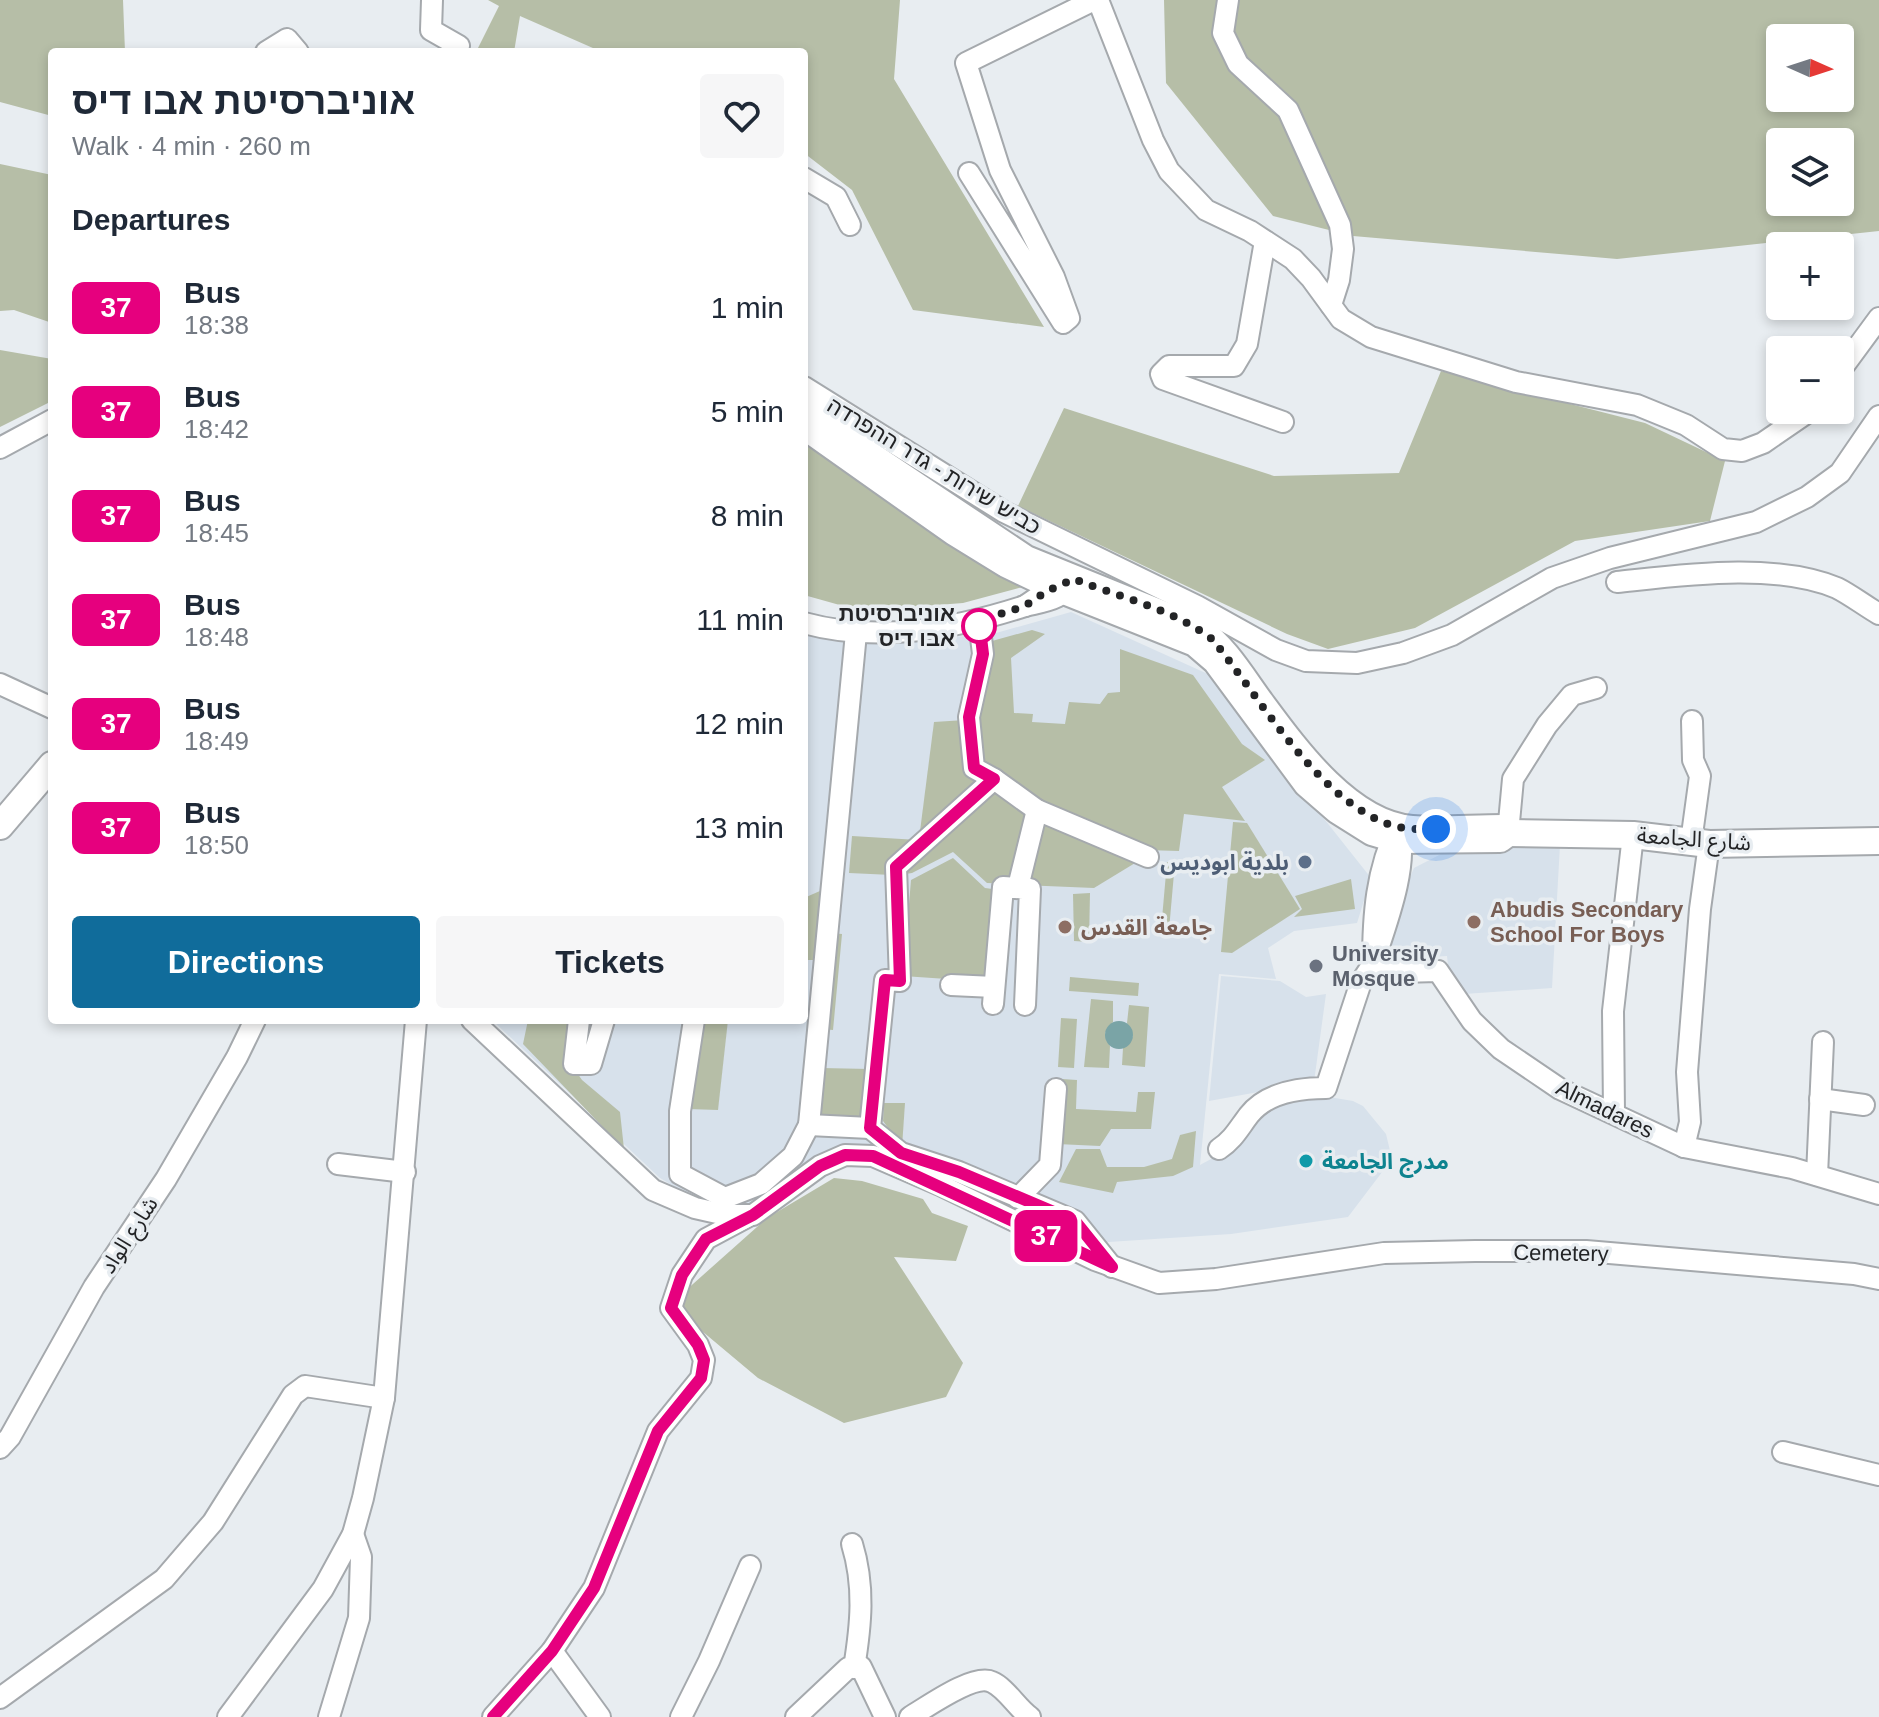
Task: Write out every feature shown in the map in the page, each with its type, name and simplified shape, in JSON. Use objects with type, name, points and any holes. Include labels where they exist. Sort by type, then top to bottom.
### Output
[{"type":"main road","points":[[808,414],[1065,586]]},
{"type":"main road","points":[[808,429],[954,532],[1006,564],[1065,586]]},
{"type":"main road","name":"شارع الجامعة","points":[[1065,586],[1195,643],[1216,661],[1307,784],[1372,832],[1500,839],[1508,833],[1633,835],[1700,843],[1879,841]]},
{"type":"main road","points":[[0,826],[48,770]]},
{"type":"street","points":[[432,0],[431,30],[459,46],[457,48]]},
{"type":"street","points":[[969,173],[1063,323],[1069,318],[1054,277],[1000,170],[966,63],[1096,0],[1153,140],[1169,171],[1206,210],[1293,259],[1341,319],[1371,337],[1516,382],[1637,405],[1686,425],[1723,449],[1742,451],[1763,443],[1791,424]]},
{"type":"street","points":[[1228,0],[1223,33],[1238,64],[1288,110],[1340,225],[1343,249],[1339,280],[1331,305]]},
{"type":"street","points":[[272,48],[287,39],[295,48]]},
{"type":"street","points":[[808,180],[836,197],[850,225]]},
{"type":"street","points":[[1265,241],[1247,344],[1234,366],[1169,366],[1161,374],[1163,379],[1283,422]]},
{"type":"street","points":[[1854,352],[1879,318]]},
{"type":"street","name":"כביש שירות - גדר ההפרדה","points":[[808,390],[1004,512],[1197,606],[1276,650],[1306,661],[1357,663],[1403,653],[1452,635],[1552,578],[1610,558],[1756,522],[1807,497],[1840,473],[1879,416]]},
{"type":"street","points":[[0,448],[48,422]]},
{"type":"street","points":[[1617,582],[1671,576],[1770,572],[1836,588],[1879,614]]},
{"type":"street","points":[[808,624],[856,633],[895,633],[979,621],[1052,600],[1065,586]]},
{"type":"street","points":[[979,621],[983,654],[969,717],[974,768],[1037,810],[1148,857]]},
{"type":"street","points":[[693,1024],[680,1111],[680,1174],[725,1198],[761,1184],[793,1156],[809,1125],[856,633]]},
{"type":"street","points":[[0,684],[48,706]]},
{"type":"street","points":[[1508,833],[1513,779],[1547,725],[1572,695],[1596,688]]},
{"type":"street","points":[[1684,1147],[1690,1122],[1687,1072],[1700,909],[1700,776],[1693,760],[1692,721]]},
{"type":"street","points":[[870,1128],[885,980],[900,981],[896,867],[994,779]]},
{"type":"street","points":[[1018,887],[1037,810]]},
{"type":"street","points":[[1219,1149],[1230,1142],[1256,1108],[1274,1096],[1292,1090],[1326,1088],[1361,982],[1373,964],[1373,926],[1379,882],[1385,853],[1397,835]]},
{"type":"street","points":[[1614,1112],[1613,1011],[1633,835]]},
{"type":"street","points":[[951,985],[994,995],[1003,887],[1030,889],[1025,1005]]},
{"type":"street","name":"Almadares","points":[[1373,964],[1400,972],[1438,971],[1472,1021],[1501,1049],[1560,1089],[1684,1147],[1792,1168],[1879,1194]]},
{"type":"street","name":"شارع الواد","points":[[0,1448],[10,1437],[94,1287],[166,1179],[253,1024]]},
{"type":"street","points":[[228,1717],[323,1589],[353,1534],[384,1398],[416,1024]]},
{"type":"street","points":[[476,1024],[653,1190],[695,1208],[726,1215],[753,1215]]},
{"type":"street","points":[[579,1024],[574,1064],[591,1064],[603,1024]]},
{"type":"street","points":[[1817,1175],[1823,1042]]},
{"type":"street","points":[[1018,1198],[1050,1165],[1056,1089]]},
{"type":"street","points":[[1820,1099],[1864,1105]]},
{"type":"street","points":[[809,1125],[870,1128],[901,1153],[959,1172],[1075,1221],[1112,1267]]},
{"type":"street","name":"Cemetery","points":[[552,1651],[594,1588],[658,1431],[701,1378],[704,1360],[698,1345],[671,1308],[682,1275],[706,1239],[753,1215],[820,1166],[845,1155],[873,1156],[1112,1267],[1159,1283],[1243,1275],[1384,1253],[1586,1251],[1854,1274],[1879,1279]]},
{"type":"street","points":[[338,1164],[405,1172]]},
{"type":"street","points":[[0,1698],[164,1579],[213,1522],[293,1395],[305,1386],[384,1398]]},
{"type":"street","points":[[1783,1452],[1879,1475]]},
{"type":"street","points":[[329,1717],[359,1618],[361,1557],[353,1534]]},
{"type":"street","points":[[852,1544],[860,1570],[861,1597],[854,1668]]},
{"type":"street","points":[[681,1717],[750,1566]]},
{"type":"street","points":[[493,1717],[552,1651],[600,1717]]},
{"type":"street","points":[[796,1717],[848,1668],[861,1667],[885,1717]]},
{"type":"street","points":[[910,1717],[968,1684],[984,1680],[994,1682],[1030,1717]]},
{"type":"shaded area","name":"جامعة القدس","points":[[1071,612],[1210,675],[1371,878],[1357,923],[1294,931],[1268,948],[1276,979],[1219,974],[1200,1165],[1233,1147],[1261,1113],[1282,1101],[1323,1096],[1353,1101],[1363,1106],[1386,1134],[1392,1159],[1348,1217],[1231,1234],[1078,1244],[942,1171],[864,1146],[750,1207],[704,1204],[660,1178],[496,1024],[808,1024],[808,630],[910,639],[989,635]]},
{"type":"shaded area","name":"Abudis Secondary School For Boys","points":[[1476,844],[1560,845],[1552,988],[1464,994],[1448,965],[1447,956],[1394,959],[1388,949],[1396,909],[1414,868],[1445,852]]},
{"type":"shaded area","points":[[1221,976],[1280,981],[1306,997],[1326,994],[1314,1082],[1209,1101]]},
{"type":"green space","points":[[0,0],[123,0],[125,48],[48,48],[48,115],[0,102]]},
{"type":"green space","points":[[488,0],[900,0],[894,79],[1044,327],[913,310],[852,190],[808,156],[808,48],[593,48],[520,16],[515,48],[478,48],[499,6]]},
{"type":"green space","points":[[1164,0],[1879,0],[1879,231],[1854,234],[1766,232],[1766,243],[1617,259],[1353,236],[1273,216],[1166,83]]},
{"type":"green space","points":[[0,164],[48,174],[48,322],[14,310],[0,311]]},
{"type":"green space","points":[[0,350],[48,358],[48,403],[0,427]]},
{"type":"green space","points":[[1441,371],[1645,423],[1725,461],[1710,521],[1575,541],[1415,628],[1328,649],[1287,634],[1018,506],[1064,408],[1274,476],[1399,473]]},
{"type":"green space","points":[[808,440],[1034,584],[963,603],[861,611],[808,596]]},
{"type":"green space","points":[[1032,630],[1045,634],[1011,658],[1014,713],[1033,714],[1032,722],[1065,724],[1069,702],[1100,704],[1108,693],[1120,692],[1120,649],[1193,675],[1242,744],[1265,760],[1222,787],[1245,821],[1184,814],[1179,851],[1145,850],[1037,803],[980,764],[976,717],[992,641]]},
{"type":"green space","points":[[965,720],[988,780],[919,839],[934,722]]},
{"type":"green space","points":[[995,782],[1032,811],[1015,884],[987,883],[953,852],[912,873],[899,875]]},
{"type":"green space","points":[[1038,818],[1140,860],[1094,888],[1022,885]]},
{"type":"green space","points":[[1233,822],[1247,823],[1300,909],[1232,953],[1221,952]]},
{"type":"green space","points":[[852,836],[918,840],[892,875],[849,873]]},
{"type":"green space","points":[[953,858],[985,888],[1000,890],[991,982],[903,976],[911,880]]},
{"type":"green space","points":[[1167,862],[1175,862],[1169,930],[1161,930]]},
{"type":"green space","points":[[1351,879],[1355,909],[1294,917],[1302,909],[1295,896]]},
{"type":"green space","points":[[829,887],[822,960],[808,960],[808,896]]},
{"type":"green space","points":[[1090,893],[1089,942],[1074,941],[1073,894]]},
{"type":"green space","points":[[831,933],[842,934],[833,1030],[822,1029]]},
{"type":"green space","points":[[1070,977],[1139,983],[1138,996],[1069,991]]},
{"type":"green space","points":[[1091,999],[1113,1001],[1113,1022],[1105,1033],[1110,1046],[1109,1068],[1084,1067]]},
{"type":"green space","points":[[1129,1005],[1149,1007],[1145,1067],[1122,1065],[1123,1048],[1133,1036],[1127,1023]]},
{"type":"green space","points":[[1061,1018],[1077,1019],[1074,1068],[1058,1067]]},
{"type":"green space","points":[[527,1024],[577,1024],[573,1067],[582,1080],[620,1112],[624,1149],[523,1044]]},
{"type":"green space","points":[[697,1024],[728,1024],[718,1110],[688,1109]]},
{"type":"green space","points":[[821,1068],[870,1069],[866,1122],[817,1120]]},
{"type":"green space","points":[[1062,1079],[1077,1080],[1076,1109],[1136,1112],[1138,1092],[1155,1092],[1151,1129],[1111,1129],[1100,1146],[1057,1144]]},
{"type":"green space","points":[[884,1103],[905,1103],[902,1147],[883,1121]]},
{"type":"green space","points":[[1196,1131],[1193,1167],[1173,1176],[1117,1182],[1113,1193],[1059,1182],[1076,1149],[1100,1149],[1107,1167],[1144,1167],[1172,1159],[1180,1135]]},
{"type":"green space","points":[[834,1178],[862,1181],[923,1199],[932,1213],[968,1226],[956,1261],[894,1257],[963,1363],[946,1397],[844,1423],[758,1378],[684,1316],[684,1292],[767,1218]]},
{"type":"water","points":[[1119,1021],[1129,1025],[1133,1035],[1129,1045],[1119,1049],[1109,1045],[1105,1035],[1109,1025]]},
{"type":"bus line","name":"37","points":[[493,1717],[552,1651],[594,1588],[658,1431],[701,1378],[704,1360],[698,1345],[671,1308],[682,1275],[706,1239],[753,1215],[820,1166],[845,1155],[873,1156],[1112,1267],[1075,1221],[959,1172],[901,1153],[870,1128],[885,980],[900,981],[896,867],[994,779],[974,768],[969,717],[983,654],[979,621]]},
{"type":"place","name":"אוניברסיטת אבו דיס","points":[[979,626]]},
{"type":"place","name":"بلدية ابوديس","points":[[1305,862]]},
{"type":"place","name":"Abudis Secondary School For Boys","points":[[1474,922]]},
{"type":"place","name":"جامعة القدس","points":[[1065,927]]},
{"type":"place","name":"University Mosque","points":[[1316,966]]},
{"type":"place","name":"مدرج الجامعة","points":[[1306,1161]]},
{"type":"route","points":[[979,626],[979,621],[1025,606],[1034,598],[1074,579],[1174,617],[1212,639],[1304,760],[1331,787],[1374,818],[1390,825],[1436,829]]}]
